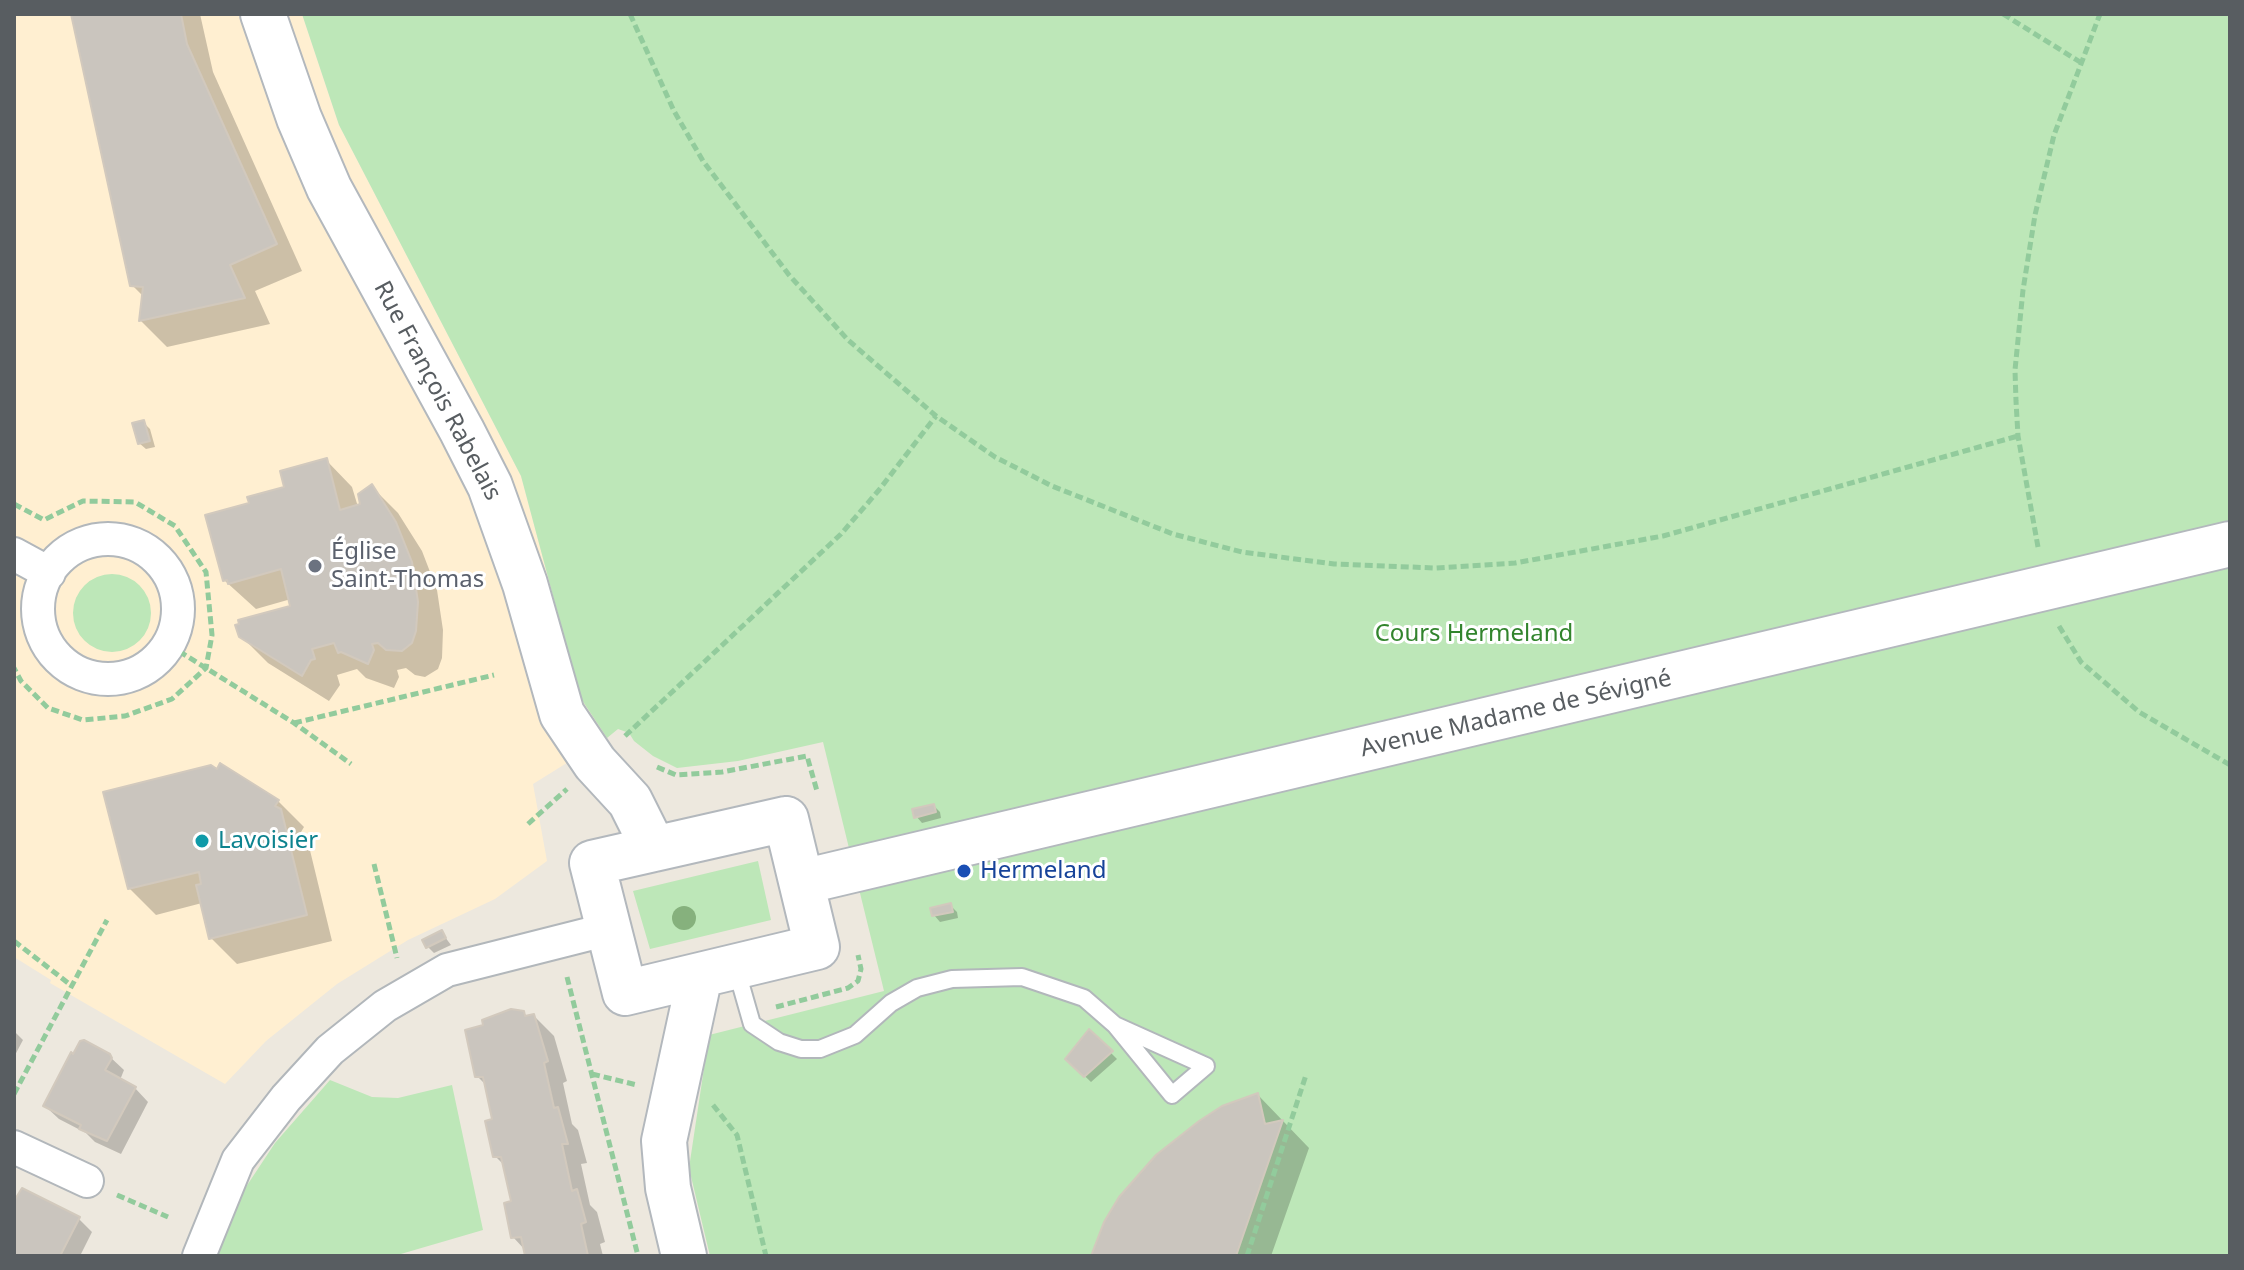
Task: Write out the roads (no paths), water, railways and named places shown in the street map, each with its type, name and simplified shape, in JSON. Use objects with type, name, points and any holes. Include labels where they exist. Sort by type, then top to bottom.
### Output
[{"type":"street","name":"Rue François Rabelais","points":[[263,14],[299,118],[329,188],[490,486],[525,584],[562,714],[595,763],[630,801],[654,849]]},
{"type":"street","points":[[118,540],[148,551],[163,566],[176,590],[178,618],[169,645],[146,669],[120,679],[91,677],[71,668],[55,654],[43,632],[40,599],[49,573],[65,554],[93,541],[118,540]]},
{"type":"street","name":"Avenue Madame de Sévigné","points":[[802,882],[2230,544]]},
{"type":"street","points":[[14,554],[49,573]]},
{"type":"street","points":[[786,819],[802,882],[817,947],[625,993],[592,863],[786,819]]},
{"type":"street","points":[[199,1256],[238,1160],[286,1098],[330,1050],[385,1006],[447,970],[609,929]]},
{"type":"street","points":[[684,1256],[668,1188],[664,1141],[718,971]]},
{"type":"street","points":[[14,1147],[87,1181]]},
{"type":"lane","points":[[718,971],[752,1024],[779,1042],[801,1049],[820,1049],[855,1035],[891,1003],[917,988],[952,979],[1022,977],[1084,998],[1115,1025],[1172,1095],[1206,1066],[1115,1025]]},
{"type":"place","name":"Église Saint-Thomas","points":[[315,566]]},
{"type":"place","name":"Lavoisier","points":[[202,841]]},
{"type":"place","name":"Hermeland","points":[[964,871]]},
{"type":"park label","name":"Cours Hermeland","points":[[1474,634]]}]
